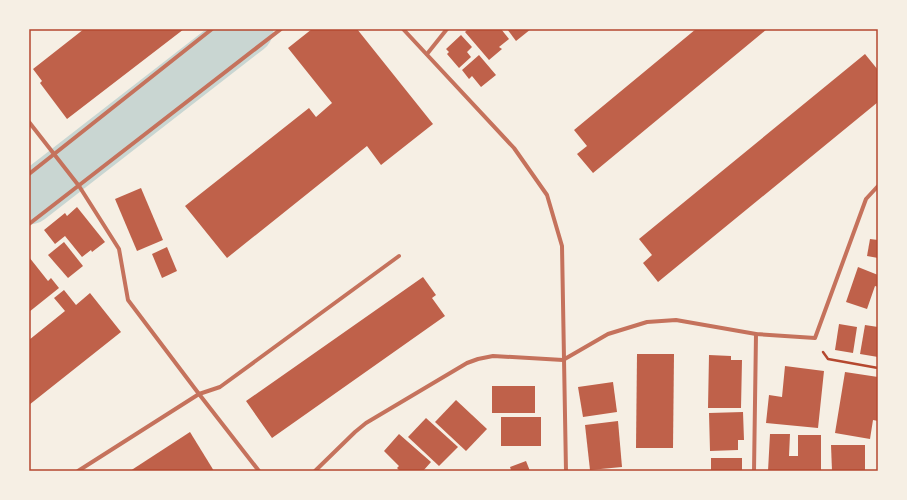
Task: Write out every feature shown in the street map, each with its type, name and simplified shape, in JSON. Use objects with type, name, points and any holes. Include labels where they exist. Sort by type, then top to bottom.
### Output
[{"type":"street","points":[[29,174],[212,29]]},
{"type":"street","points":[[29,224],[281,29]]},
{"type":"street","points":[[404,29],[514,148],[547,195],[562,246],[566,471]]},
{"type":"street","points":[[427,54],[447,29]]},
{"type":"street","points":[[29,122],[79,186],[120,249],[128,300],[259,471]]},
{"type":"street","points":[[316,471],[366,423],[467,363],[478,359],[493,356],[563,360],[608,334],[647,322],[676,320],[756,334],[815,338],[866,198],[878,186]]},
{"type":"street","points":[[78,471],[199,394],[220,387],[399,256]]},
{"type":"street","points":[[754,471],[756,334]]},
{"type":"path","points":[[815,338],[828,359],[878,368]]},
{"type":"building","points":[[84,29],[184,29],[67,119],[40,83],[42,81],[33,69]]},
{"type":"building","points":[[312,29],[357,29],[433,124],[381,165],[367,146],[227,258],[185,206],[309,108],[316,117],[332,103],[288,48]]},
{"type":"building","points":[[468,29],[501,29],[509,39],[499,47],[502,49],[489,60],[465,32]]},
{"type":"building","points":[[507,29],[531,29],[516,41]]},
{"type":"building","points":[[696,29],[767,29],[593,173],[577,154],[587,146],[574,130]]},
{"type":"building","points":[[461,35],[472,47],[467,52],[471,57],[459,68],[447,54],[449,52],[446,49]]},
{"type":"building","points":[[865,54],[878,70],[878,102],[658,282],[643,263],[652,255],[639,239]]},
{"type":"building","points":[[479,55],[496,75],[481,87],[472,76],[469,79],[462,70]]},
{"type":"building","points":[[141,188],[163,240],[137,251],[115,199]]},
{"type":"building","points":[[77,207],[105,242],[92,252],[91,250],[82,257],[65,236],[55,244],[44,230],[65,213],[67,216]]},
{"type":"building","points":[[870,239],[878,240],[878,258],[867,256]]},
{"type":"building","points":[[64,242],[83,266],[68,278],[48,255]]},
{"type":"building","points":[[167,247],[177,271],[162,278],[152,254]]},
{"type":"building","points":[[29,257],[48,281],[51,278],[59,288],[29,312]]},
{"type":"building","points":[[858,267],[878,275],[878,287],[875,286],[867,309],[846,302]]},
{"type":"building","points":[[423,277],[436,295],[432,298],[445,316],[272,438],[246,401]]},
{"type":"building","points":[[64,290],[76,305],[90,293],[121,332],[29,405],[29,340],[65,311],[54,298]]},
{"type":"building","points":[[839,324],[857,327],[853,353],[835,350]]},
{"type":"building","points":[[865,325],[878,327],[878,357],[860,354]]},
{"type":"building","points":[[637,354],[674,354],[673,448],[636,448]]},
{"type":"building","points":[[709,355],[731,356],[731,360],[742,360],[741,408],[708,408]]},
{"type":"building","points":[[785,366],[824,371],[818,428],[766,423],[769,395],[782,397]]},
{"type":"building","points":[[845,372],[878,377],[878,421],[873,420],[870,439],[835,433]]},
{"type":"building","points":[[613,382],[617,412],[583,417],[578,387]]},
{"type":"building","points":[[492,386],[535,386],[535,413],[492,413]]},
{"type":"building","points":[[456,400],[487,429],[466,451],[435,422]]},
{"type":"building","points":[[743,412],[744,440],[738,440],[738,450],[710,451],[709,413]]},
{"type":"building","points":[[501,417],[541,417],[541,446],[501,446]]},
{"type":"building","points":[[426,418],[458,447],[439,466],[408,437]]},
{"type":"building","points":[[618,421],[622,467],[590,470],[585,425]]},
{"type":"building","points":[[190,432],[214,471],[130,471]]},
{"type":"building","points":[[399,434],[431,462],[423,471],[400,471],[397,468],[399,466],[384,451]]},
{"type":"building","points":[[770,434],[790,434],[789,456],[798,456],[798,435],[821,435],[821,471],[768,471]]},
{"type":"building","points":[[831,445],[865,445],[865,471],[832,471]]},
{"type":"building","points":[[711,458],[742,458],[742,471],[711,471]]},
{"type":"building","points":[[526,461],[530,471],[507,471],[511,470],[510,467]]},
{"type":"waterway","points":[[29,199],[248,29]]}]
